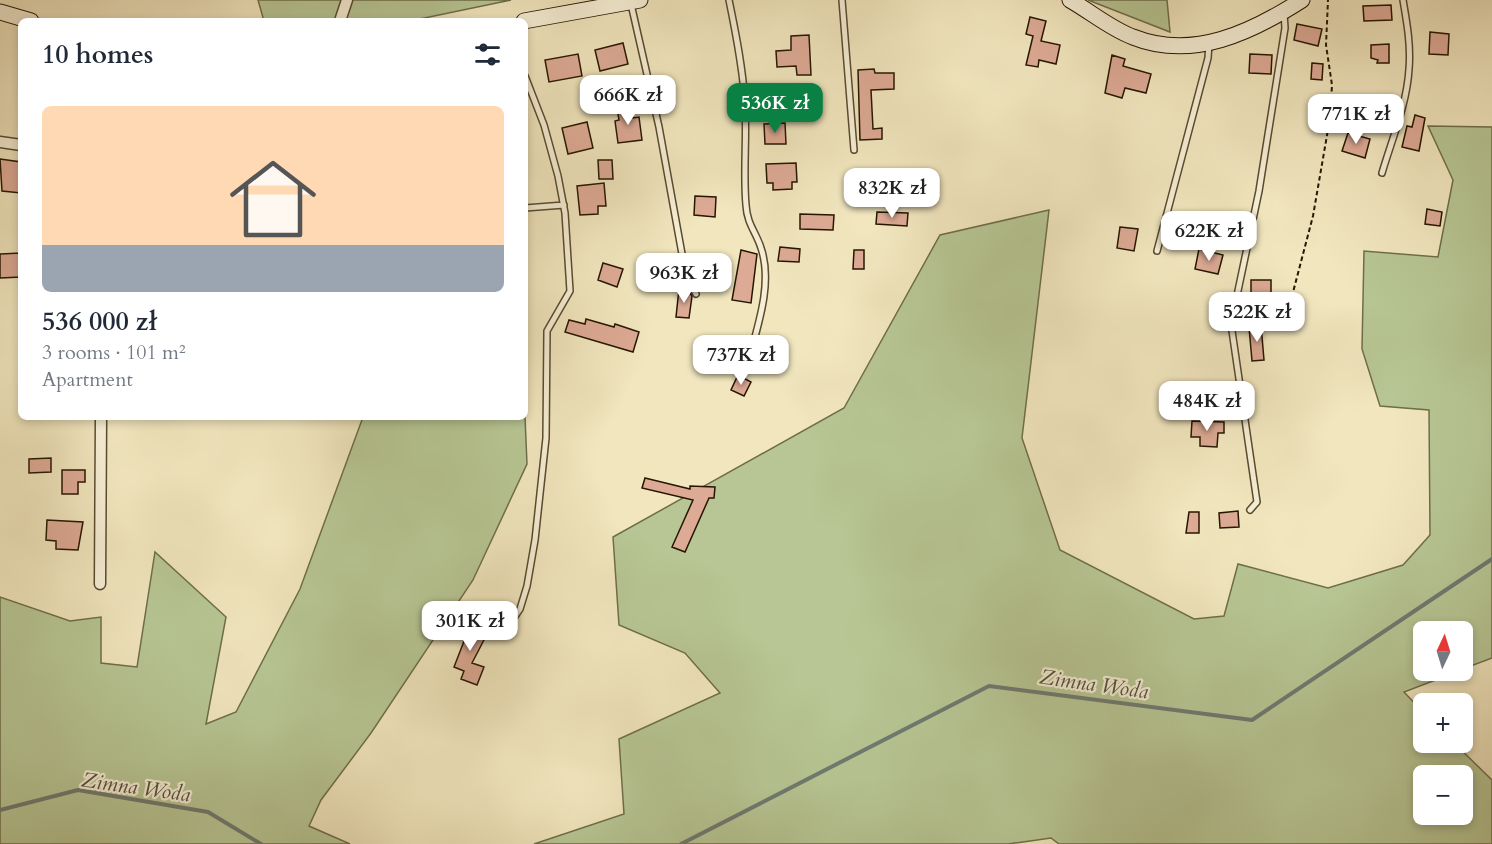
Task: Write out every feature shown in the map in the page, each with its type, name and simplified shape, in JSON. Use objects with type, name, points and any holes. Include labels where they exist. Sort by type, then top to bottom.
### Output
[{"type":"street","points":[[341,18],[347,0]]},
{"type":"street","points":[[1070,0],[1119,30],[1148,43],[1178,47],[1209,44],[1254,27],[1302,0]]},
{"type":"street","points":[[528,20],[635,1]]},
{"type":"street","points":[[0,12],[21,18]]},
{"type":"street","points":[[0,142],[18,145]]},
{"type":"street","points":[[100,584],[101,420]]},
{"type":"lane","points":[[729,0],[738,40],[745,104],[746,206],[750,229],[761,248],[764,264],[763,295],[746,370]]},
{"type":"lane","points":[[842,0],[854,150]]},
{"type":"lane","points":[[1382,173],[1403,105],[1410,70],[1409,36],[1403,0]]},
{"type":"lane","points":[[635,1],[686,276],[696,294]]},
{"type":"lane","points":[[1250,510],[1257,502],[1231,324],[1260,191],[1285,28],[1284,11]]},
{"type":"lane","points":[[1157,251],[1208,58],[1209,44]]},
{"type":"lane","points":[[505,632],[520,609],[527,586],[535,540],[547,419],[547,331],[570,291],[564,205],[544,124],[528,83]]},
{"type":"lane","points":[[528,208],[564,205]]},
{"type":"path","points":[[1286,319],[1313,216],[1330,118],[1332,85],[1326,45],[1328,0]]},
{"type":"green space","points":[[258,0],[511,0],[424,18],[263,18]]},
{"type":"green space","points":[[1088,0],[1167,0],[1170,32]]},
{"type":"green space","points":[[1428,126],[1492,127],[1492,658],[1473,665],[1473,621],[1413,621],[1413,681],[1433,681],[1404,692],[1413,701],[1413,753],[1464,753],[1492,780],[1492,844],[1059,844],[1051,838],[1008,844],[534,844],[624,814],[619,739],[720,693],[685,653],[619,625],[613,537],[844,408],[940,235],[1049,210],[1022,438],[1060,550],[1194,619],[1224,616],[1238,564],[1328,588],[1403,565],[1430,535],[1429,410],[1380,406],[1362,349],[1364,251],[1438,257],[1453,180]]},
{"type":"green space","points":[[362,420],[525,420],[527,464],[473,580],[371,733],[321,800],[309,826],[350,844],[0,844],[0,597],[70,621],[101,617],[101,663],[137,667],[155,552],[226,617],[206,724],[236,712],[300,589]]},
{"type":"building","points":[[1391,5],[1392,20],[1364,21],[1363,6]]},
{"type":"building","points":[[1030,17],[1046,21],[1041,41],[1060,45],[1056,64],[1039,60],[1038,67],[1026,65],[1033,36],[1026,34]]},
{"type":"building","points":[[1297,24],[1322,29],[1318,46],[1294,40]]},
{"type":"building","points":[[1430,32],[1449,34],[1448,55],[1429,54]]},
{"type":"building","points":[[809,35],[811,75],[797,75],[796,66],[777,67],[776,51],[791,50],[791,36]]},
{"type":"building","points":[[623,43],[628,64],[600,71],[595,50]]},
{"type":"building","points":[[1389,44],[1389,63],[1377,63],[1378,60],[1371,58],[1371,45]]},
{"type":"building","points":[[578,54],[582,76],[549,82],[545,60]]},
{"type":"building","points":[[1250,54],[1272,55],[1271,74],[1249,73]]},
{"type":"building","points":[[1112,55],[1125,59],[1123,66],[1151,74],[1146,93],[1125,88],[1122,98],[1105,93]]},
{"type":"building","points":[[1312,63],[1323,64],[1322,80],[1311,79]]},
{"type":"building","points":[[874,69],[875,73],[894,73],[894,89],[871,90],[873,129],[882,128],[882,139],[860,140],[858,70]]},
{"type":"building","points":[[631,107],[633,118],[639,117],[642,140],[618,143],[615,121],[619,120],[617,108]]},
{"type":"building","points":[[1415,115],[1425,118],[1419,151],[1402,147],[1407,126],[1412,127]]},
{"type":"building","points":[[587,122],[593,148],[568,154],[562,128]]},
{"type":"building","points":[[785,123],[786,144],[765,144],[764,124]]},
{"type":"building","points":[[1348,133],[1370,139],[1365,158],[1342,151]]},
{"type":"building","points":[[0,159],[18,162],[18,193],[2,191]]},
{"type":"building","points":[[598,160],[612,160],[613,179],[599,179]]},
{"type":"building","points":[[796,163],[797,182],[792,182],[792,189],[773,190],[773,183],[767,183],[766,164]]},
{"type":"building","points":[[604,183],[606,206],[598,206],[598,214],[580,215],[577,186]]},
{"type":"building","points":[[695,196],[716,197],[715,217],[694,215]]},
{"type":"building","points":[[1427,209],[1442,212],[1440,226],[1425,224]]},
{"type":"building","points":[[877,212],[908,213],[907,226],[876,224]]},
{"type":"building","points":[[800,214],[834,215],[833,230],[800,229]]},
{"type":"building","points":[[1120,227],[1138,229],[1134,251],[1117,248]]},
{"type":"building","points":[[780,247],[800,249],[799,262],[778,261]]},
{"type":"building","points":[[1199,249],[1223,255],[1218,274],[1195,269]]},
{"type":"building","points":[[741,250],[757,254],[751,303],[732,300]]},
{"type":"building","points":[[854,250],[864,250],[864,269],[853,269]]},
{"type":"building","points":[[18,253],[18,277],[0,278],[0,254]]},
{"type":"building","points":[[695,259],[718,261],[717,280],[694,278]]},
{"type":"building","points":[[603,263],[623,269],[617,287],[598,280]]},
{"type":"building","points":[[1251,280],[1271,280],[1271,298],[1251,299]]},
{"type":"building","points":[[679,289],[688,290],[692,296],[689,318],[676,317]]},
{"type":"building","points":[[586,319],[614,327],[615,324],[639,332],[633,352],[565,332],[569,320],[585,324]]},
{"type":"building","points":[[1261,325],[1264,360],[1252,361],[1249,327]]},
{"type":"building","points":[[738,375],[751,382],[744,396],[731,390]]},
{"type":"building","points":[[1192,421],[1224,422],[1224,433],[1218,433],[1217,447],[1200,446],[1200,437],[1191,437]]},
{"type":"building","points":[[51,458],[51,472],[29,473],[29,459]]},
{"type":"building","points":[[62,470],[85,470],[85,482],[78,482],[78,494],[62,494]]},
{"type":"building","points":[[645,478],[690,489],[690,486],[715,487],[714,498],[709,498],[685,552],[672,547],[693,500],[642,488]]},
{"type":"building","points":[[1238,511],[1239,527],[1220,528],[1219,513]]},
{"type":"building","points":[[1189,512],[1199,512],[1199,533],[1186,533]]},
{"type":"building","points":[[47,520],[83,522],[78,550],[56,549],[56,541],[46,540]]},
{"type":"building","points":[[463,620],[488,632],[472,663],[484,667],[477,685],[461,679],[464,671],[454,667],[466,636],[458,632]]},
{"type":"waterway","name":"Zimna Woda","points":[[681,844],[989,686],[1252,720],[1492,559]]},
{"type":"waterway","name":"Zimna Woda","points":[[0,810],[78,790],[208,812],[261,844]]}]
